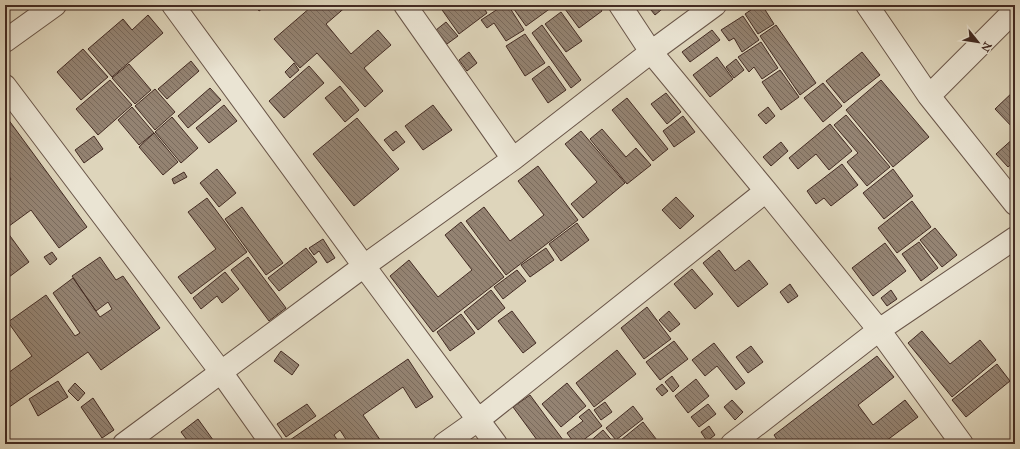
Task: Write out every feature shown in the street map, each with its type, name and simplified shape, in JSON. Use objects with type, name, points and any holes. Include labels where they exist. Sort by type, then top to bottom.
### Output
[{"type":"street","points":[[5,41],[55,5]]},
{"type":"street","points":[[172,5],[496,444]]},
{"type":"street","points":[[405,5],[513,159]]},
{"type":"street","points":[[620,5],[651,52],[879,330],[962,444]]},
{"type":"street","points":[[124,444],[364,266],[513,159],[651,52],[715,5]]},
{"type":"street","points":[[867,5],[929,96],[1015,204]]},
{"type":"street","points":[[929,96],[1015,10]]},
{"type":"street","points":[[5,86],[222,372],[272,444]]},
{"type":"street","points":[[444,444],[478,420],[766,191]]},
{"type":"street","points":[[732,444],[879,330],[1015,238]]},
{"type":"building","points":[[255,5],[267,5],[259,11]]},
{"type":"building","points":[[320,5],[348,5],[326,24],[351,54],[378,30],[391,45],[364,68],[383,91],[365,107],[317,53],[300,68],[274,39],[311,7],[314,10]]},
{"type":"building","points":[[442,5],[482,5],[487,13],[459,34],[440,7]]},
{"type":"building","points":[[504,5],[508,5],[524,30],[506,41],[494,23],[487,28],[481,20]]},
{"type":"building","points":[[511,5],[555,5],[526,26]]},
{"type":"building","points":[[571,5],[598,5],[602,11],[579,28],[565,9]]},
{"type":"building","points":[[647,5],[667,5],[655,15]]},
{"type":"building","points":[[758,5],[762,5],[774,24],[758,34],[745,14]]},
{"type":"building","points":[[561,12],[582,41],[566,52],[545,24]]},
{"type":"building","points":[[148,15],[163,33],[112,77],[88,49],[123,19],[132,30]]},
{"type":"building","points":[[743,16],[759,40],[742,52],[734,38],[729,41],[721,30]]},
{"type":"building","points":[[446,22],[458,36],[447,44],[436,30]]},
{"type":"building","points":[[542,25],[581,80],[571,88],[532,33]]},
{"type":"building","points":[[776,25],[816,83],[800,95],[760,36]]},
{"type":"building","points":[[712,30],[720,40],[690,62],[682,52]]},
{"type":"building","points":[[525,34],[545,63],[525,76],[506,46]]},
{"type":"building","points":[[761,42],[778,68],[762,79],[754,67],[749,72],[738,57]]},
{"type":"building","points":[[83,49],[108,77],[81,100],[57,72]]},
{"type":"building","points":[[469,52],[477,63],[467,71],[459,60]]},
{"type":"building","points":[[862,52],[880,75],[844,103],[826,81]]},
{"type":"building","points":[[717,57],[733,79],[710,97],[693,75]]},
{"type":"building","points":[[736,59],[744,70],[734,78],[726,67]]},
{"type":"building","points":[[191,61],[199,71],[167,99],[158,89]]},
{"type":"building","points":[[294,63],[299,70],[290,78],[285,72]]},
{"type":"building","points":[[129,64],[151,90],[135,104],[112,78]]},
{"type":"building","points":[[309,66],[324,83],[284,118],[269,101]]},
{"type":"building","points":[[549,66],[566,90],[548,103],[532,79]]},
{"type":"building","points":[[780,70],[799,97],[781,110],[762,82]]},
{"type":"building","points":[[110,80],[132,105],[98,135],[76,109]]},
{"type":"building","points":[[881,80],[929,137],[893,167],[846,110]]},
{"type":"building","points":[[823,83],[842,106],[823,122],[804,98]]},
{"type":"building","points":[[340,86],[359,110],[345,122],[325,98]]},
{"type":"building","points":[[210,88],[221,100],[188,128],[178,116]]},
{"type":"building","points":[[155,89],[175,112],[155,130],[135,106]]},
{"type":"building","points":[[1015,90],[1015,130],[995,109]]},
{"type":"building","points":[[666,93],[681,112],[667,124],[651,104]]},
{"type":"building","points":[[627,98],[668,149],[653,161],[612,110]]},
{"type":"building","points":[[224,105],[237,121],[209,143],[196,128]]},
{"type":"building","points":[[433,105],[452,130],[423,150],[405,126]]},
{"type":"building","points":[[132,107],[154,133],[139,145],[118,120]]},
{"type":"building","points":[[768,107],[775,116],[766,124],[758,115]]},
{"type":"building","points":[[5,115],[87,227],[59,248],[31,210],[5,229],[5,184],[11,179],[5,171]]},
{"type":"building","points":[[846,115],[890,167],[867,186],[847,162],[858,153],[834,125]]},
{"type":"building","points":[[683,116],[695,132],[674,147],[663,131]]},
{"type":"building","points":[[172,117],[198,148],[181,163],[155,132]]},
{"type":"building","points":[[357,118],[399,169],[354,206],[313,154]]},
{"type":"building","points":[[830,124],[852,151],[829,170],[816,154],[798,169],[789,158]]},
{"type":"building","points":[[602,129],[626,157],[636,148],[651,165],[627,184],[590,139]]},
{"type":"building","points":[[396,131],[405,142],[393,151],[384,140]]},
{"type":"building","points":[[581,131],[625,183],[583,218],[571,204],[597,182],[565,144]]},
{"type":"building","points":[[154,133],[178,162],[163,175],[139,147]]},
{"type":"building","points":[[94,136],[103,149],[84,163],[75,150]]},
{"type":"building","points":[[1015,137],[1015,161],[1008,167],[996,154]]},
{"type":"building","points":[[781,142],[788,151],[771,166],[763,157]]},
{"type":"building","points":[[842,164],[858,185],[831,206],[824,198],[816,204],[807,191]]},
{"type":"building","points":[[538,166],[578,220],[506,275],[466,221],[484,207],[510,241],[544,215],[518,181]]},
{"type":"building","points":[[217,169],[236,193],[219,207],[200,183]]},
{"type":"building","points":[[893,169],[913,196],[884,219],[863,193]]},
{"type":"building","points":[[184,172],[187,177],[174,184],[172,179]]},
{"type":"building","points":[[676,197],[694,216],[680,229],[662,210]]},
{"type":"building","points":[[207,198],[247,252],[191,294],[178,277],[216,249],[188,212]]},
{"type":"building","points":[[912,201],[931,227],[897,253],[878,228]]},
{"type":"building","points":[[242,207],[283,263],[266,275],[225,219]]},
{"type":"building","points":[[461,222],[504,277],[433,332],[390,276],[409,260],[438,297],[472,270],[445,235]]},
{"type":"building","points":[[577,223],[589,240],[561,261],[549,244]]},
{"type":"building","points":[[935,228],[957,255],[942,267],[920,240]]},
{"type":"building","points":[[5,229],[29,262],[5,280]]},
{"type":"building","points":[[323,239],[335,258],[327,263],[319,251],[314,255],[309,248]]},
{"type":"building","points":[[919,242],[938,268],[921,281],[902,254]]},
{"type":"building","points":[[885,243],[906,271],[873,296],[852,268]]},
{"type":"building","points":[[306,248],[317,262],[279,291],[268,278]]},
{"type":"building","points":[[546,248],[554,260],[530,277],[521,265]]},
{"type":"building","points":[[719,250],[735,271],[749,260],[768,284],[738,307],[703,263]]},
{"type":"building","points":[[52,252],[57,259],[50,265],[44,257]]},
{"type":"building","points":[[100,257],[116,280],[123,276],[160,328],[101,370],[88,352],[5,410],[5,375],[32,356],[8,322],[46,295],[75,336],[80,333],[53,293],[73,278],[100,317],[112,309],[108,302],[96,311],[72,276]]},
{"type":"building","points":[[248,257],[286,308],[269,321],[231,270]]},
{"type":"building","points":[[692,269],[713,294],[695,309],[674,284]]},
{"type":"building","points":[[517,270],[526,281],[503,299],[494,287]]},
{"type":"building","points":[[225,272],[239,289],[222,303],[217,296],[201,309],[193,298]]},
{"type":"building","points":[[790,284],[798,296],[788,303],[780,292]]},
{"type":"building","points":[[491,290],[505,308],[478,330],[464,312]]},
{"type":"building","points":[[891,290],[897,299],[887,306],[881,298]]},
{"type":"building","points":[[647,307],[671,339],[644,359],[621,328]]},
{"type":"building","points":[[512,311],[536,343],[523,353],[498,321]]},
{"type":"building","points":[[669,311],[680,324],[670,332],[659,320]]},
{"type":"building","points":[[461,314],[475,333],[450,351],[437,332]]},
{"type":"building","points":[[922,331],[950,364],[980,340],[996,360],[952,397],[908,343]]},
{"type":"building","points":[[674,341],[688,359],[660,380],[646,362]]},
{"type":"building","points":[[714,343],[745,383],[736,390],[717,366],[705,376],[692,360]]},
{"type":"building","points":[[751,346],[763,362],[748,373],[736,357]]},
{"type":"building","points":[[617,350],[636,374],[594,407],[576,383]]},
{"type":"building","points":[[281,351],[299,365],[292,375],[274,361]]},
{"type":"building","points":[[877,356],[894,377],[858,405],[873,425],[905,400],[918,417],[882,444],[780,444],[774,435]]},
{"type":"building","points":[[408,359],[433,397],[416,408],[403,387],[363,415],[383,444],[349,444],[340,430],[334,435],[340,444],[292,444],[290,440]]},
{"type":"building","points":[[997,364],[1010,381],[966,417],[952,400]]},
{"type":"building","points":[[672,376],[679,386],[673,392],[665,382]]},
{"type":"building","points":[[696,379],[709,396],[688,413],[675,396]]},
{"type":"building","points":[[58,381],[68,397],[38,416],[29,399]]},
{"type":"building","points":[[75,383],[85,393],[78,401],[68,391]]},
{"type":"building","points":[[567,383],[586,406],[561,427],[542,404]]},
{"type":"building","points":[[662,384],[668,391],[662,396],[656,389]]},
{"type":"building","points":[[530,395],[566,444],[540,444],[513,407]]},
{"type":"building","points":[[93,398],[114,430],[102,438],[81,407]]},
{"type":"building","points":[[732,400],[743,412],[735,420],[724,407]]},
{"type":"building","points":[[605,402],[612,412],[601,420],[594,410]]},
{"type":"building","points":[[307,404],[316,416],[286,437],[277,424]]},
{"type":"building","points":[[708,404],[716,414],[699,427],[691,417]]},
{"type":"building","points":[[633,406],[643,419],[616,440],[606,428]]},
{"type":"building","points":[[589,409],[602,426],[578,444],[575,444],[567,433],[583,421],[579,417]]},
{"type":"building","points":[[198,419],[216,444],[190,444],[181,432]]},
{"type":"building","points":[[643,422],[660,444],[616,444]]},
{"type":"building","points":[[709,426],[715,435],[707,441],[701,432]]},
{"type":"building","points":[[603,430],[614,443],[613,444],[587,444]]}]
